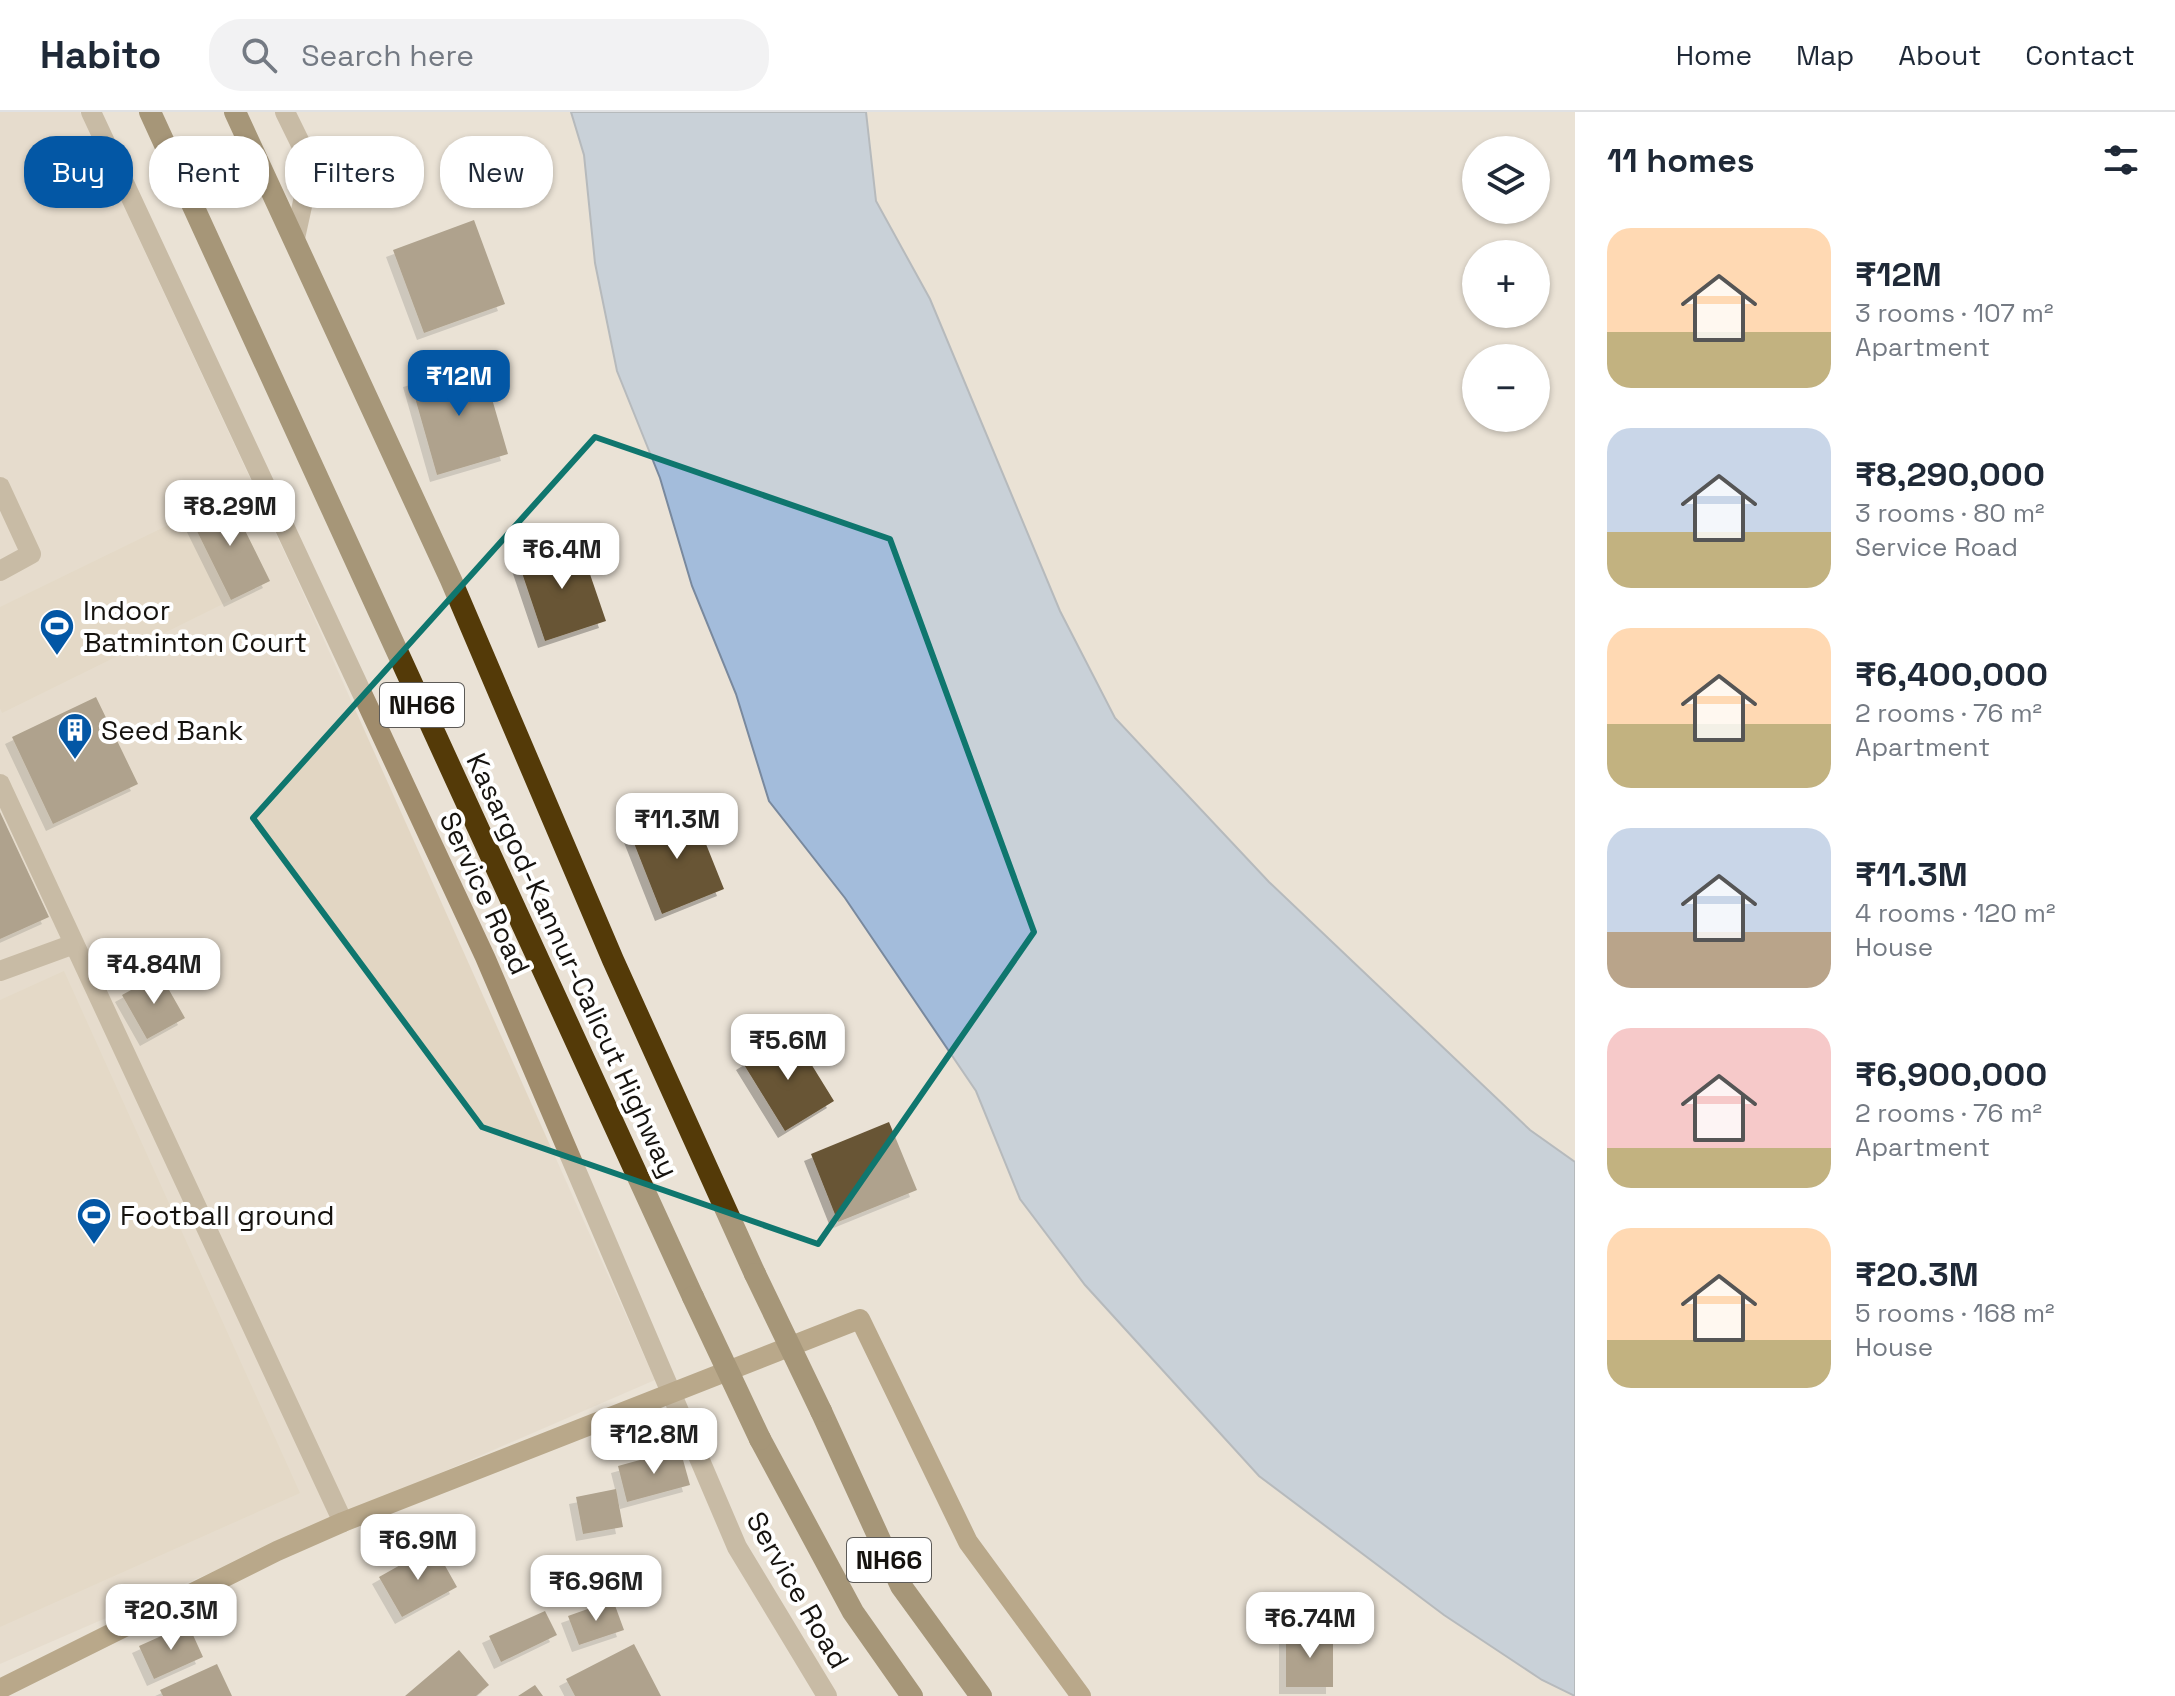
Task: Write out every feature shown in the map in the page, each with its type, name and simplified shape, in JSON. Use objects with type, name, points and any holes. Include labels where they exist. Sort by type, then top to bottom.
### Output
[{"type":"highway","name":"Kasargod-Kannur-Calicut Highway","points":[[150,112],[760,1439],[853,1612],[912,1696]]},
{"type":"highway","name":"Kasargod-Kannur-Calicut Highway","points":[[235,112],[451,580],[613,960],[901,1586],[981,1696]]},
{"type":"main road","points":[[0,1689],[277,1551],[343,1522],[860,1319],[968,1542],[1081,1696]]},
{"type":"street","name":"Service Road","points":[[91,112],[485,957],[737,1547],[827,1696]]},
{"type":"street","points":[[285,112],[311,165],[295,238]]},
{"type":"street","points":[[0,487],[31,554],[0,571]]},
{"type":"street","points":[[0,784],[343,1522]]},
{"type":"street","points":[[0,971],[74,944]]},
{"type":"highlighted area","points":[[595,437],[890,539],[1034,932],[818,1244],[482,1127],[253,818]]},
{"type":"shaded area","points":[[0,112],[80,112],[91,136],[24,136],[24,208],[125,208],[295,575],[655,1380],[0,1664]]},
{"type":"shaded area","name":"Indoor Batminton Court","points":[[189,515],[231,600],[2,713],[0,607]]},
{"type":"shaded area","name":"Football ground","points":[[64,971],[300,1493],[0,1627],[0,1000]]},
{"type":"water","points":[[571,112],[866,112],[876,201],[930,299],[1060,611],[1115,718],[1269,882],[1530,1130],[1575,1162],[1575,1696],[1542,1680],[1444,1615],[1259,1476],[1085,1285],[1020,1199],[976,1091],[845,898],[769,801],[736,694],[692,586],[660,478],[617,371],[595,263],[584,155]]},
{"type":"building","points":[[474,220],[505,304],[424,333],[393,250]]},
{"type":"building","points":[[481,361],[508,454],[437,475],[410,380]]},
{"type":"building","points":[[228,496],[270,581],[231,600],[189,515]]},
{"type":"building","points":[[579,542],[606,621],[545,641],[518,561]]},
{"type":"building","name":"Seed Bank","points":[[96,697],[138,784],[53,824],[12,737]]},
{"type":"building","points":[[692,809],[724,889],[662,914],[630,833]]},
{"type":"building","points":[[0,812],[49,917],[0,939]]},
{"type":"building","points":[[160,974],[185,1018],[147,1039],[122,995]]},
{"type":"building","points":[[792,1033],[834,1101],[785,1131],[743,1063]]},
{"type":"building","points":[[889,1122],[917,1190],[838,1222],[811,1154]]},
{"type":"building","points":[[680,1449],[690,1485],[627,1502],[618,1466]]},
{"type":"building","points":[[616,1489],[623,1527],[583,1534],[576,1497]]},
{"type":"building","points":[[434,1546],[457,1587],[402,1617],[379,1577]]},
{"type":"building","points":[[613,1600],[624,1630],[579,1645],[568,1616]]},
{"type":"building","points":[[545,1611],[557,1635],[501,1662],[489,1636]]},
{"type":"building","points":[[188,1624],[203,1657],[154,1679],[139,1646]]},
{"type":"building","points":[[1286,1634],[1333,1634],[1333,1687],[1286,1687]]},
{"type":"building","points":[[634,1644],[661,1696],[575,1696],[566,1679]]},
{"type":"building","points":[[459,1650],[489,1685],[476,1696],[405,1696]]},
{"type":"building","points":[[217,1664],[232,1696],[163,1696],[160,1690]]},
{"type":"building","points":[[535,1685],[543,1696],[518,1696]]},
{"type":"place","name":"Indoor Batminton Court","points":[[57,657]]},
{"type":"place","name":"Seed Bank","points":[[75,761]]},
{"type":"place","name":"Football ground","points":[[94,1246]]}]
